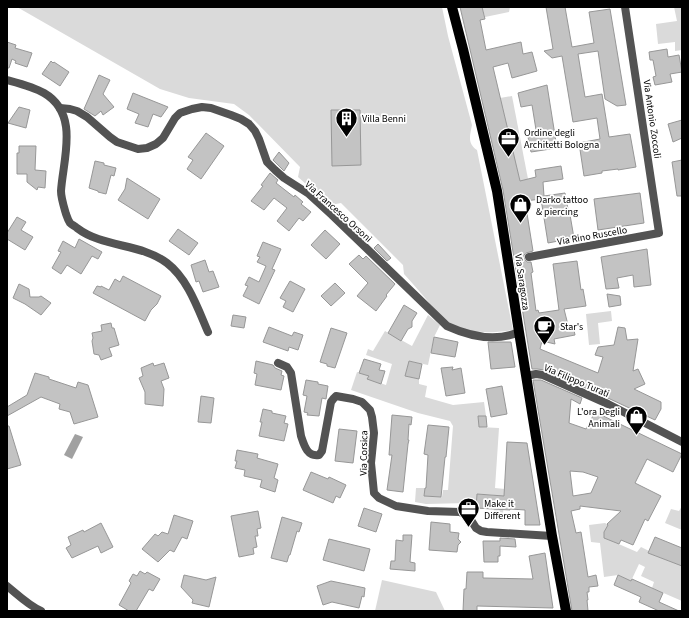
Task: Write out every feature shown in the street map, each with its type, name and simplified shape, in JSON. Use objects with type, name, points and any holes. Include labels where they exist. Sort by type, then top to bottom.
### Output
[{"type":"main road","name":"Via Saragozza","points":[[452,7],[497,191],[511,260],[519,332],[552,536],[566,611]]},
{"type":"street","name":"Via Antonio Zoccoli","points":[[626,7],[659,233]]},
{"type":"street","name":"Via Francesco Orsoni","points":[[7,80],[44,93],[60,108],[67,129],[67,145],[61,192],[64,207],[70,222],[84,233],[102,240],[143,251],[154,255],[167,263],[182,278],[189,289],[208,332]]},
{"type":"street","name":"Via Francesco Orsoni","points":[[60,108],[70,109],[87,117],[110,137],[118,142],[138,149],[147,148],[156,144],[163,138],[175,118],[180,113],[202,107],[231,114],[249,124],[255,131],[267,162],[275,170],[284,178],[309,194],[447,326],[457,331],[479,336],[502,336],[519,332]]},
{"type":"street","name":"Via Rino Ruscello","points":[[529,257],[659,233]]},
{"type":"street","name":"Via Corsica","points":[[278,362],[287,367],[291,373],[301,436],[309,454],[314,456],[319,455],[322,451],[331,402],[336,396],[362,402],[370,410],[374,433],[371,463],[372,478],[374,493],[378,498],[402,507],[428,511],[460,512],[469,517],[476,528],[481,531],[552,536]]},
{"type":"street","name":"Via Filippo Turati","points":[[526,376],[536,374],[543,375],[608,404],[682,442]]},
{"type":"street","points":[[7,586],[25,601],[41,611]]},
{"type":"shaded area","points":[[17,7],[442,7],[448,36],[472,125],[470,142],[477,150],[513,330],[498,332],[475,332],[461,329],[448,322],[404,274],[403,265],[341,203],[330,205],[298,177],[300,167],[249,115],[234,104],[189,98],[160,89]]},
{"type":"shaded area","points":[[482,7],[510,7],[509,12],[485,17]]},
{"type":"shaded area","points":[[674,7],[682,7],[682,50],[675,51],[675,42],[658,44],[656,24],[677,21]]},
{"type":"shaded area","points":[[512,96],[528,179],[520,181],[500,98]]},
{"type":"shaded area","points":[[611,311],[612,321],[598,323],[600,344],[589,345],[586,314]]},
{"type":"shaded area","points":[[428,315],[440,325],[434,337],[428,365],[409,361],[405,376],[419,379],[419,384],[427,386],[425,397],[453,405],[484,402],[486,416],[478,417],[479,427],[499,428],[495,488],[505,489],[503,514],[494,512],[494,495],[477,494],[476,508],[472,507],[468,503],[426,504],[415,502],[416,488],[425,488],[424,496],[442,497],[443,490],[448,490],[453,426],[450,421],[418,413],[351,390],[357,372],[369,376],[368,379],[386,385],[392,364],[366,355],[368,349],[373,351],[385,331],[412,346]]},
{"type":"shaded area","points":[[75,434],[83,437],[72,459],[64,455]]},
{"type":"shaded area","points":[[682,506],[682,530],[665,523],[671,509],[679,511]]},
{"type":"shaded area","points":[[605,523],[610,526],[604,532],[605,538],[637,552],[641,547],[649,551],[648,553],[682,566],[682,601],[652,588],[654,582],[641,576],[645,567],[639,564],[631,581],[618,575],[604,577],[600,543],[591,542],[589,525]]},
{"type":"shaded area","points":[[382,580],[436,592],[445,611],[375,611]]},
{"type":"building","points":[[460,7],[482,7],[485,19],[480,20],[486,50],[521,42],[523,54],[532,52],[537,71],[512,78],[508,63],[493,67],[520,181],[536,177],[535,170],[561,166],[563,179],[543,182],[544,196],[565,193],[574,238],[548,243],[541,199],[525,201],[533,251],[526,253],[524,258],[527,262],[531,262],[536,311],[538,310],[539,313],[559,310],[553,264],[577,261],[581,290],[583,289],[586,306],[564,309],[568,325],[573,325],[575,335],[554,339],[555,344],[542,341],[540,349],[598,373],[603,357],[595,355],[598,347],[614,345],[618,327],[625,328],[627,340],[638,339],[633,371],[638,369],[645,384],[634,389],[661,402],[661,409],[655,420],[545,370],[532,369],[503,190]]},
{"type":"building","points":[[546,7],[565,7],[572,47],[594,43],[589,12],[610,9],[626,105],[617,106],[605,99],[598,51],[578,54],[585,97],[602,94],[609,137],[630,134],[636,167],[602,171],[602,173],[584,176],[579,143],[600,139],[597,118],[573,122],[562,56],[552,58],[544,51],[553,49]]},
{"type":"building","points":[[7,42],[16,45],[15,48],[32,53],[27,67],[15,63],[16,61],[12,59],[9,68],[7,68]]},
{"type":"building","points":[[667,49],[668,57],[679,55],[682,72],[670,74],[672,82],[655,85],[653,77],[656,76],[653,60],[650,60],[649,52]]},
{"type":"building","points":[[51,61],[69,72],[60,86],[42,74]]},
{"type":"building","points":[[99,75],[110,80],[103,94],[114,107],[103,115],[101,111],[95,116],[84,109]]},
{"type":"building","points":[[547,85],[557,148],[531,152],[528,137],[537,136],[532,105],[521,107],[518,93]]},
{"type":"building","points":[[133,93],[168,107],[161,117],[153,114],[148,127],[135,123],[139,114],[127,109]]},
{"type":"building","points":[[19,107],[30,110],[26,128],[8,123]]},
{"type":"building","name":"Villa Benni","points":[[331,110],[360,110],[361,165],[332,166]]},
{"type":"building","points":[[682,120],[682,138],[673,142],[668,124]]},
{"type":"building","points":[[206,133],[224,146],[201,179],[187,169],[193,160],[188,157]]},
{"type":"building","points":[[19,146],[36,146],[35,170],[46,171],[45,188],[38,187],[37,190],[27,182],[27,174],[17,174],[17,153],[19,153]]},
{"type":"building","points":[[279,152],[289,163],[284,171],[273,160]]},
{"type":"building","points":[[682,160],[682,196],[677,196],[672,162]]},
{"type":"building","points":[[95,161],[116,168],[114,176],[111,175],[106,194],[89,188]]},
{"type":"building","points":[[270,173],[278,180],[276,183],[294,197],[295,195],[303,202],[301,204],[311,212],[303,221],[299,218],[289,231],[277,221],[287,208],[274,198],[264,210],[251,201],[263,186],[261,185]]},
{"type":"building","points":[[127,178],[160,199],[148,219],[118,200],[125,189]]},
{"type":"building","points":[[640,193],[644,223],[598,230],[594,199]]},
{"type":"building","points":[[17,217],[26,222],[21,230],[33,237],[25,250],[7,239],[7,233]]},
{"type":"building","points":[[178,229],[198,243],[189,255],[169,241]]},
{"type":"building","points":[[325,230],[340,244],[326,259],[311,245]]},
{"type":"building","points":[[79,239],[102,252],[98,259],[92,256],[81,274],[67,265],[61,274],[52,268],[61,252],[58,251],[63,241],[75,248]]},
{"type":"building","points":[[263,242],[281,249],[272,269],[275,270],[259,304],[243,296],[248,286],[245,285],[249,277],[259,282],[266,266],[257,262],[260,257],[257,256]]},
{"type":"building","points":[[378,244],[391,258],[387,261],[374,248]]},
{"type":"building","points":[[647,249],[651,285],[634,287],[633,275],[617,278],[619,288],[606,289],[601,257]]},
{"type":"building","points":[[359,255],[363,259],[366,256],[395,284],[376,311],[357,296],[368,283],[349,264]]},
{"type":"building","points":[[205,260],[209,272],[213,271],[219,287],[203,292],[199,281],[196,282],[191,265]]},
{"type":"building","points":[[123,276],[161,296],[145,321],[93,293],[97,286],[101,286],[109,290],[115,279],[120,282]]},
{"type":"building","points":[[290,281],[305,289],[293,312],[283,307],[286,301],[280,298]]},
{"type":"building","points":[[335,283],[345,293],[331,306],[321,296]]},
{"type":"building","points":[[19,284],[29,289],[30,297],[41,296],[51,303],[41,315],[13,298]]},
{"type":"building","points":[[607,294],[620,296],[621,305],[609,307]]},
{"type":"building","points":[[404,305],[417,313],[412,321],[412,327],[408,329],[401,341],[388,333]]},
{"type":"building","points":[[233,315],[246,317],[244,328],[231,326]]},
{"type":"building","points":[[111,323],[119,345],[109,348],[112,356],[101,360],[99,355],[94,354],[92,333],[102,331],[101,325]]},
{"type":"building","points":[[269,327],[292,336],[294,332],[303,335],[298,350],[289,347],[288,351],[263,342]]},
{"type":"building","points":[[331,328],[347,333],[335,368],[320,362]]},
{"type":"building","points":[[434,337],[458,342],[455,357],[431,353]]},
{"type":"building","points":[[488,342],[511,342],[515,367],[491,369]]},
{"type":"building","points":[[364,359],[381,364],[379,370],[385,371],[381,384],[367,379],[369,376],[359,373]]},
{"type":"building","points":[[256,361],[273,365],[275,368],[282,371],[281,375],[284,376],[281,390],[255,385],[257,374],[254,373]]},
{"type":"building","points":[[409,361],[422,364],[419,379],[405,376]]},
{"type":"building","points":[[153,363],[154,366],[164,363],[169,378],[161,381],[164,389],[163,406],[145,404],[145,392],[139,378],[143,376],[141,368]]},
{"type":"building","points":[[453,367],[452,370],[461,368],[465,393],[446,396],[441,368]]},
{"type":"building","points":[[35,373],[76,388],[78,382],[88,385],[98,417],[74,424],[70,412],[59,409],[60,404],[41,397],[7,416],[7,407],[27,395]]},
{"type":"building","points":[[306,380],[318,382],[318,384],[328,386],[326,399],[322,398],[319,416],[307,415],[308,413],[304,412],[307,396],[303,395]]},
{"type":"building","points":[[533,380],[541,380],[582,398],[580,404],[571,399],[569,423],[586,429],[595,412],[682,454],[673,472],[647,459],[635,483],[661,496],[648,521],[645,519],[633,545],[621,540],[619,544],[604,538],[604,532],[608,525],[607,524],[621,511],[580,506],[580,509],[571,511],[576,533],[581,532],[588,577],[596,575],[598,586],[589,587],[589,592],[587,592],[588,611],[572,611]],"holes":[[[570,471],[583,472],[598,477],[591,493],[573,496]]]},
{"type":"building","points":[[502,386],[507,414],[491,417],[486,389]]},
{"type":"building","points":[[201,396],[214,398],[211,423],[198,422]]},
{"type":"building","points":[[263,409],[272,411],[272,413],[286,416],[284,423],[288,424],[284,441],[259,436]]},
{"type":"building","points":[[392,415],[412,417],[411,425],[409,424],[409,440],[403,492],[387,490],[392,455],[389,455]]},
{"type":"building","points":[[478,416],[486,416],[487,427],[479,427]]},
{"type":"building","points":[[428,425],[449,427],[441,497],[424,496],[426,488],[428,455],[424,454]]},
{"type":"building","points":[[7,426],[9,426],[21,465],[7,469]]},
{"type":"building","points":[[339,429],[357,431],[353,463],[335,461]]},
{"type":"building","points":[[507,442],[527,443],[540,525],[525,525],[525,510],[476,508],[477,494],[504,496]]},
{"type":"building","points":[[237,450],[258,454],[257,458],[278,464],[274,478],[278,480],[275,492],[260,487],[262,480],[244,476],[245,470],[235,468],[237,461],[235,461]]},
{"type":"building","points":[[311,472],[328,479],[329,477],[346,485],[340,498],[336,496],[333,503],[303,490]]},
{"type":"building","points":[[364,508],[382,514],[376,532],[358,526]]},
{"type":"building","points":[[258,511],[261,528],[257,529],[258,536],[255,536],[257,547],[253,548],[254,554],[239,557],[231,516]]},
{"type":"building","points":[[174,515],[193,521],[187,539],[182,537],[174,552],[170,550],[158,562],[142,549],[155,534],[158,536],[162,532],[168,534]]},
{"type":"building","points":[[282,517],[302,523],[299,532],[297,531],[287,562],[271,558]]},
{"type":"building","points":[[431,522],[450,524],[450,532],[459,533],[458,539],[461,542],[458,545],[457,552],[429,550]]},
{"type":"building","points":[[101,523],[113,547],[101,553],[98,546],[72,558],[66,548],[71,545],[68,537],[83,530],[84,532]]},
{"type":"building","points":[[403,535],[412,535],[410,562],[415,563],[415,571],[390,569],[391,561],[395,561],[396,540],[403,541]]},
{"type":"building","points":[[655,537],[682,548],[682,566],[648,553]]},
{"type":"building","points":[[500,538],[515,539],[516,547],[500,546],[500,556],[498,556],[498,562],[484,562],[483,541],[500,541]]},
{"type":"building","points":[[329,539],[370,549],[364,571],[323,560]]},
{"type":"building","points":[[545,553],[553,608],[477,606],[477,611],[463,611],[464,589],[466,589],[467,572],[483,572],[483,578],[533,579],[529,556]]},
{"type":"building","points":[[140,571],[145,574],[147,572],[160,579],[153,591],[149,589],[136,611],[129,611],[119,605],[131,583],[129,581],[133,574],[137,576]]},
{"type":"building","points":[[184,575],[206,580],[216,577],[209,607],[192,603],[193,600],[181,587]]},
{"type":"building","points":[[618,575],[631,581],[632,579],[663,593],[659,602],[679,611],[659,611],[639,602],[641,597],[614,585]]},
{"type":"building","points":[[331,581],[365,588],[364,597],[362,596],[359,608],[332,602],[323,605],[317,586]]},
{"type":"tunnel","points":[[514,260],[529,257]]},
{"type":"place","name":"Villa Benni","points":[[346,138]]},
{"type":"place","name":"Ordine degli Architetti Bologna","points":[[508,158]]},
{"type":"place","name":"Darko tattoo & piercing","points":[[521,224]]},
{"type":"place","name":"Star's","points":[[544,346]]},
{"type":"place","name":"L'ora Degli Animali","points":[[636,436]]},
{"type":"place","name":"Make it Different","points":[[469,528]]}]
